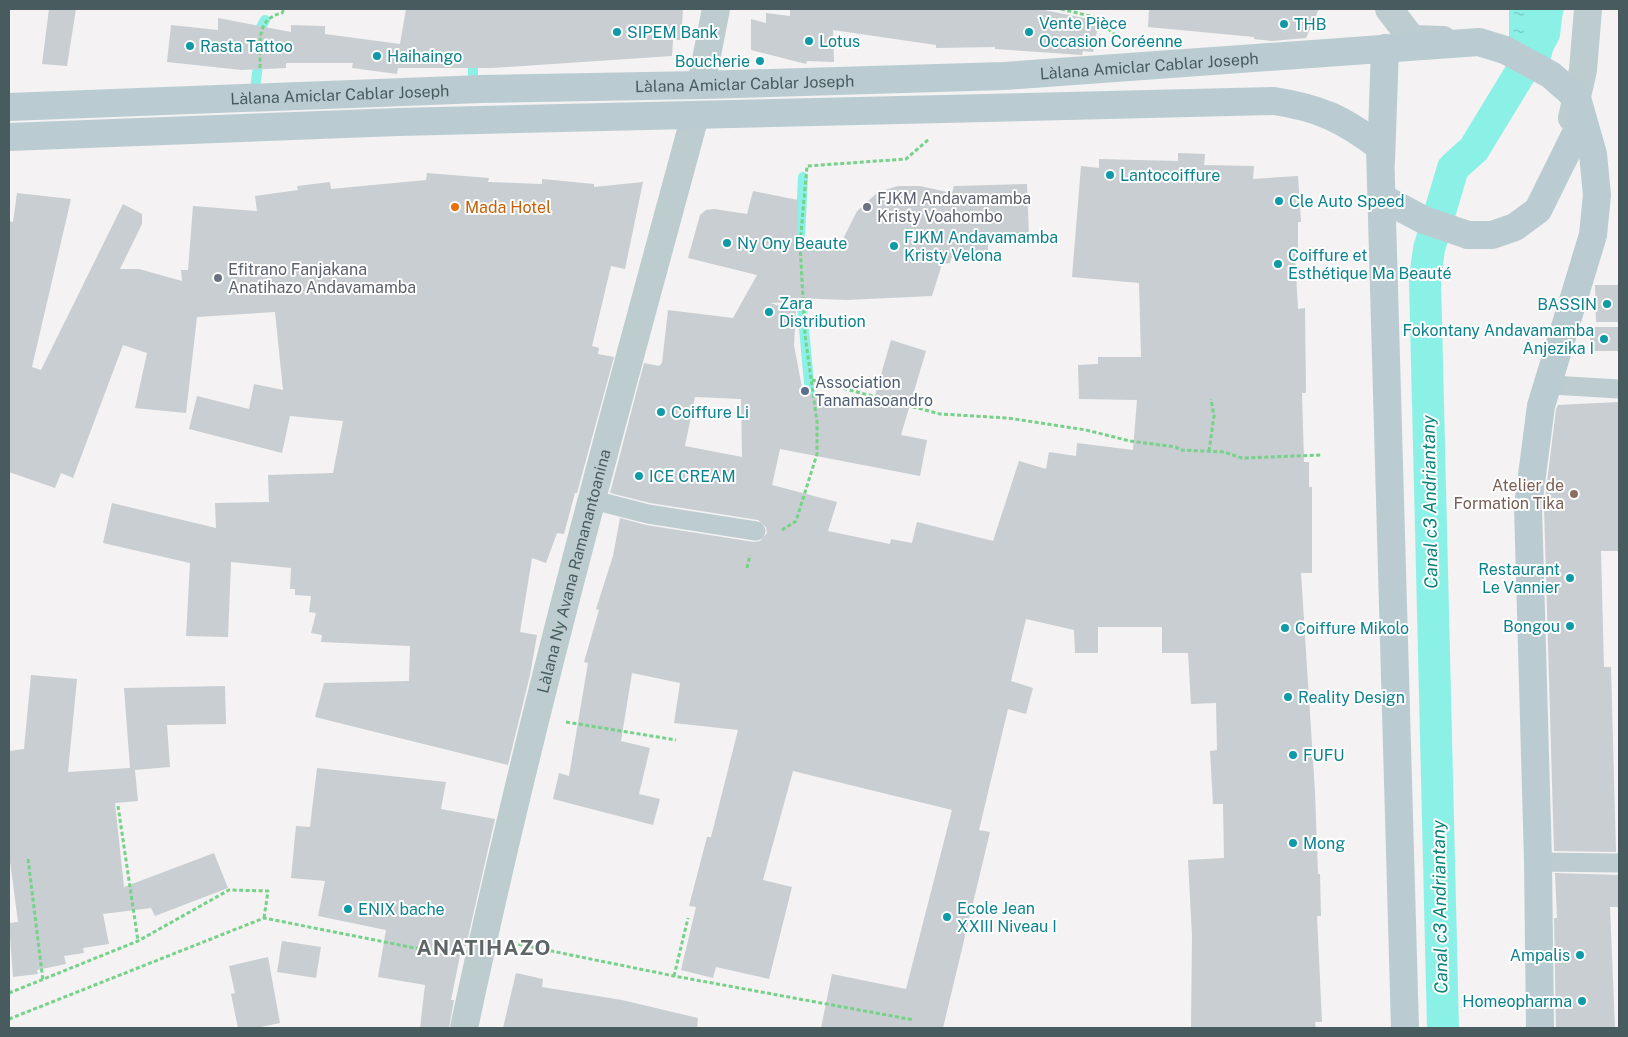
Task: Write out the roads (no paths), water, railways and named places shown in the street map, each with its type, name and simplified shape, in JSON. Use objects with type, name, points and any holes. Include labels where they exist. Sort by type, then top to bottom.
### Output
[{"type":"main road","name":"Làlana Amiclar Cablar Joseph","points":[[9,107],[472,89],[701,86],[1004,76],[1479,42]]},
{"type":"main road","points":[[1479,42],[1505,50],[1551,75],[1580,110],[1592,154],[1597,195],[1593,235],[1541,406],[1528,506],[1540,1028]]},
{"type":"main road","points":[[1385,48],[1380,147],[1405,1028]]},
{"type":"main road","name":"Làlana Amiclar Cablar Joseph","points":[[9,138],[398,122],[1274,101],[1301,105],[1331,115],[1356,129],[1380,147]]},
{"type":"main road","points":[[1380,147],[1382,198],[1424,220],[1468,234],[1492,235],[1515,228],[1538,210],[1580,110]]},
{"type":"street","points":[[701,86],[716,9]]},
{"type":"street","points":[[1376,9],[1385,48]]},
{"type":"street","points":[[1389,9],[1412,39],[1479,42]]},
{"type":"street","points":[[1580,110],[1572,119],[1583,70],[1588,9]]},
{"type":"street","name":"Làlana Ny Avana Ramanantoanina","points":[[464,1028],[485,930],[577,552],[694,116]]},
{"type":"lane","points":[[1552,385],[1619,390]]},
{"type":"lane","points":[[605,503],[648,514],[756,530]]},
{"type":"lane","points":[[1537,861],[1619,863]]},
{"type":"water","points":[[1509,9],[1564,9],[1547,73],[1509,46]]},
{"type":"waterway","name":"Canal c3 Andriantany","points":[[1443,1028],[1425,279],[1429,249],[1453,168],[1474,149],[1544,34],[1547,9]]},
{"type":"waterway","points":[[259,38],[259,31],[265,20]]},
{"type":"waterway","points":[[473,56],[473,86]]},
{"type":"waterway","points":[[254,97],[259,57]]},
{"type":"waterway","points":[[799,258],[803,177]]},
{"type":"waterway","points":[[800,285],[810,394]]},
{"type":"place","name":"THB","points":[[1284,24]]},
{"type":"place","name":"SIPEM Bank","points":[[617,32]]},
{"type":"place","name":"Vente Pièce Occasion Coréenne","points":[[1029,32]]},
{"type":"place","name":"Lotus","points":[[809,41]]},
{"type":"place","name":"Rasta Tattoo","points":[[190,46]]},
{"type":"place","name":"Haihaingo","points":[[377,56]]},
{"type":"place","name":"Boucherie","points":[[760,61]]},
{"type":"place","name":"Lantocoiffure","points":[[1110,175]]},
{"type":"place","name":"Cle Auto Speed","points":[[1279,201]]},
{"type":"place","name":"Mada Hotel","points":[[455,207]]},
{"type":"place","name":"FJKM Andavamamba Kristy Voahombo","points":[[867,207]]},
{"type":"place","name":"Ny Ony Beaute","points":[[727,243]]},
{"type":"place","name":"FJKM Andavamamba Kristy Velona","points":[[894,246]]},
{"type":"place","name":"Coiffure et Esthétique Ma Beauté","points":[[1278,264]]},
{"type":"place","name":"Efitrano Fanjakana Anatihazo Andavamamba","points":[[218,278]]},
{"type":"place","name":"BASSIN","points":[[1607,304]]},
{"type":"place","name":"Zara Distribution","points":[[769,312]]},
{"type":"place","name":"Fokontany Andavamamba Anjezika I","points":[[1604,339]]},
{"type":"place","name":"Association Tanamasoandro","points":[[805,391]]},
{"type":"place","name":"Coiffure Li","points":[[661,412]]},
{"type":"place","name":"ICE CREAM","points":[[639,476]]},
{"type":"place","name":"Atelier de Formation Tika","points":[[1574,494]]},
{"type":"place","name":"Restaurant Le Vannier","points":[[1570,578]]},
{"type":"place","name":"Bongou","points":[[1570,626]]},
{"type":"place","name":"Coiffure Mikolo","points":[[1285,628]]},
{"type":"place","name":"Reality Design","points":[[1288,697]]},
{"type":"place","name":"FUFU","points":[[1293,755]]},
{"type":"place","name":"Mong","points":[[1293,843]]},
{"type":"place","name":"ENIX bache","points":[[348,909]]},
{"type":"place","name":"Ecole Jean XXIII Niveau I","points":[[947,917]]},
{"type":"place","name":"Ampalis","points":[[1580,955]]},
{"type":"place","name":"Homeopharma","points":[[1582,1001]]},
{"type":"district","name":"ANATIHAZO","points":[[484,948]]}]
